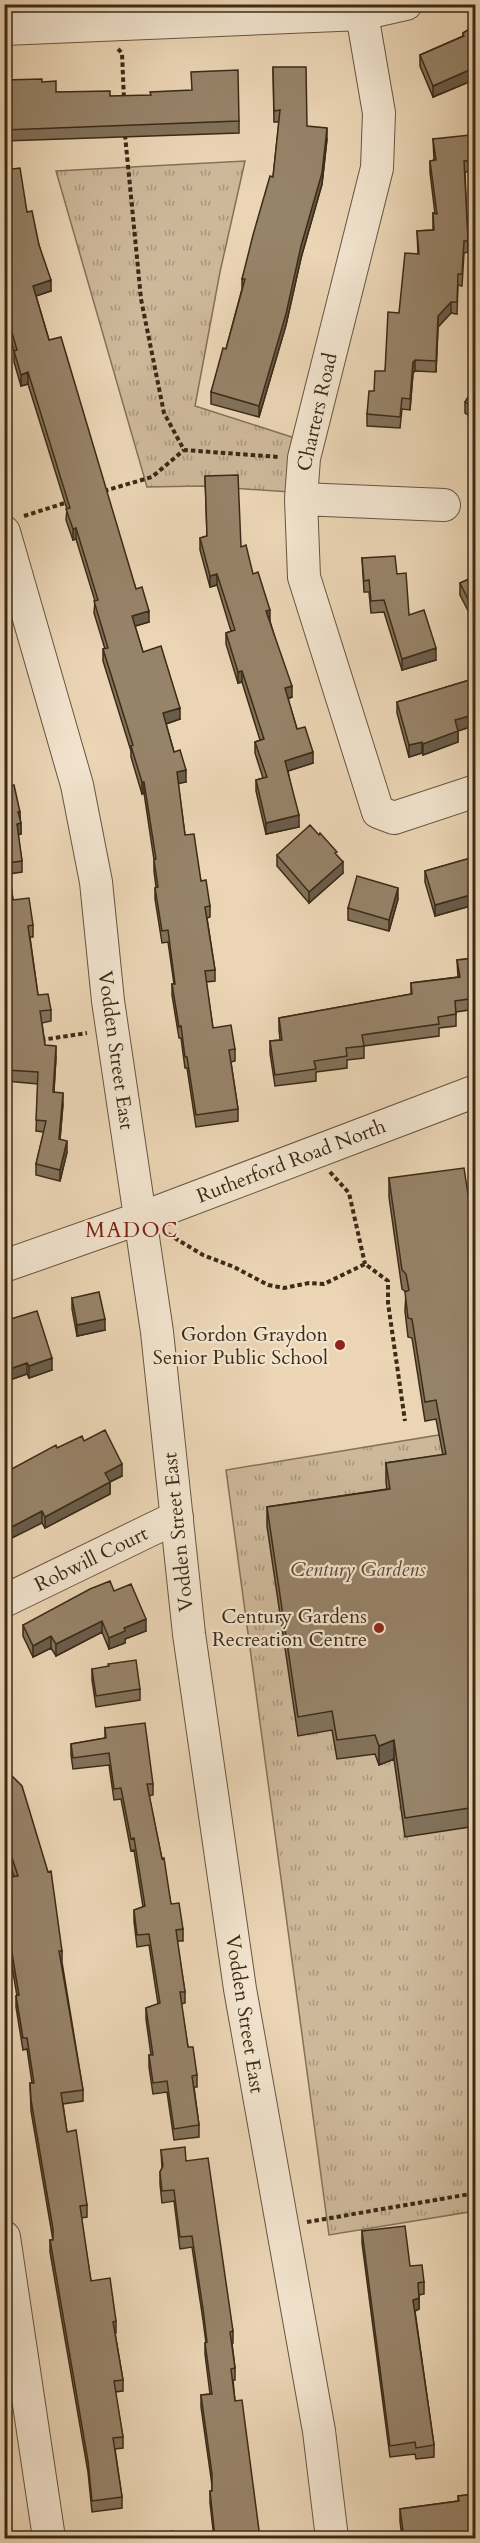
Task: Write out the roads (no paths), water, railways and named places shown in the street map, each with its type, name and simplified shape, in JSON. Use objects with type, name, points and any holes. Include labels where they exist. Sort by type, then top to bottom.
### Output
[{"type":"street","points":[[4,29],[99,15],[362,14],[406,4]]},
{"type":"street","name":"Charters Road","points":[[362,14],[379,113],[377,168],[304,458],[301,500],[304,577],[378,812],[394,818],[476,791]]},
{"type":"street","points":[[301,500],[444,505]]},
{"type":"street","name":"Vodden Street East","points":[[10,525],[77,785],[96,882],[112,1029],[157,1332],[189,1634],[238,1978],[319,2432],[332,2538]]},
{"type":"street","name":"Rutherford Road North","points":[[4,1266],[476,1091]]},
{"type":"street","name":"Robwill Court","points":[[4,1601],[177,1517]]},
{"type":"street","points":[[4,2237],[48,2538]]},
{"type":"place","name":"Gordon Graydon Senior Public School","points":[[340,1345]]},
{"type":"place","name":"Century Gardens Recreation Centre","points":[[379,1628]]},
{"type":"district","name":"MADOC","points":[[132,1230]]},
{"type":"park label","name":"Century Gardens","points":[[358,1569]]}]
